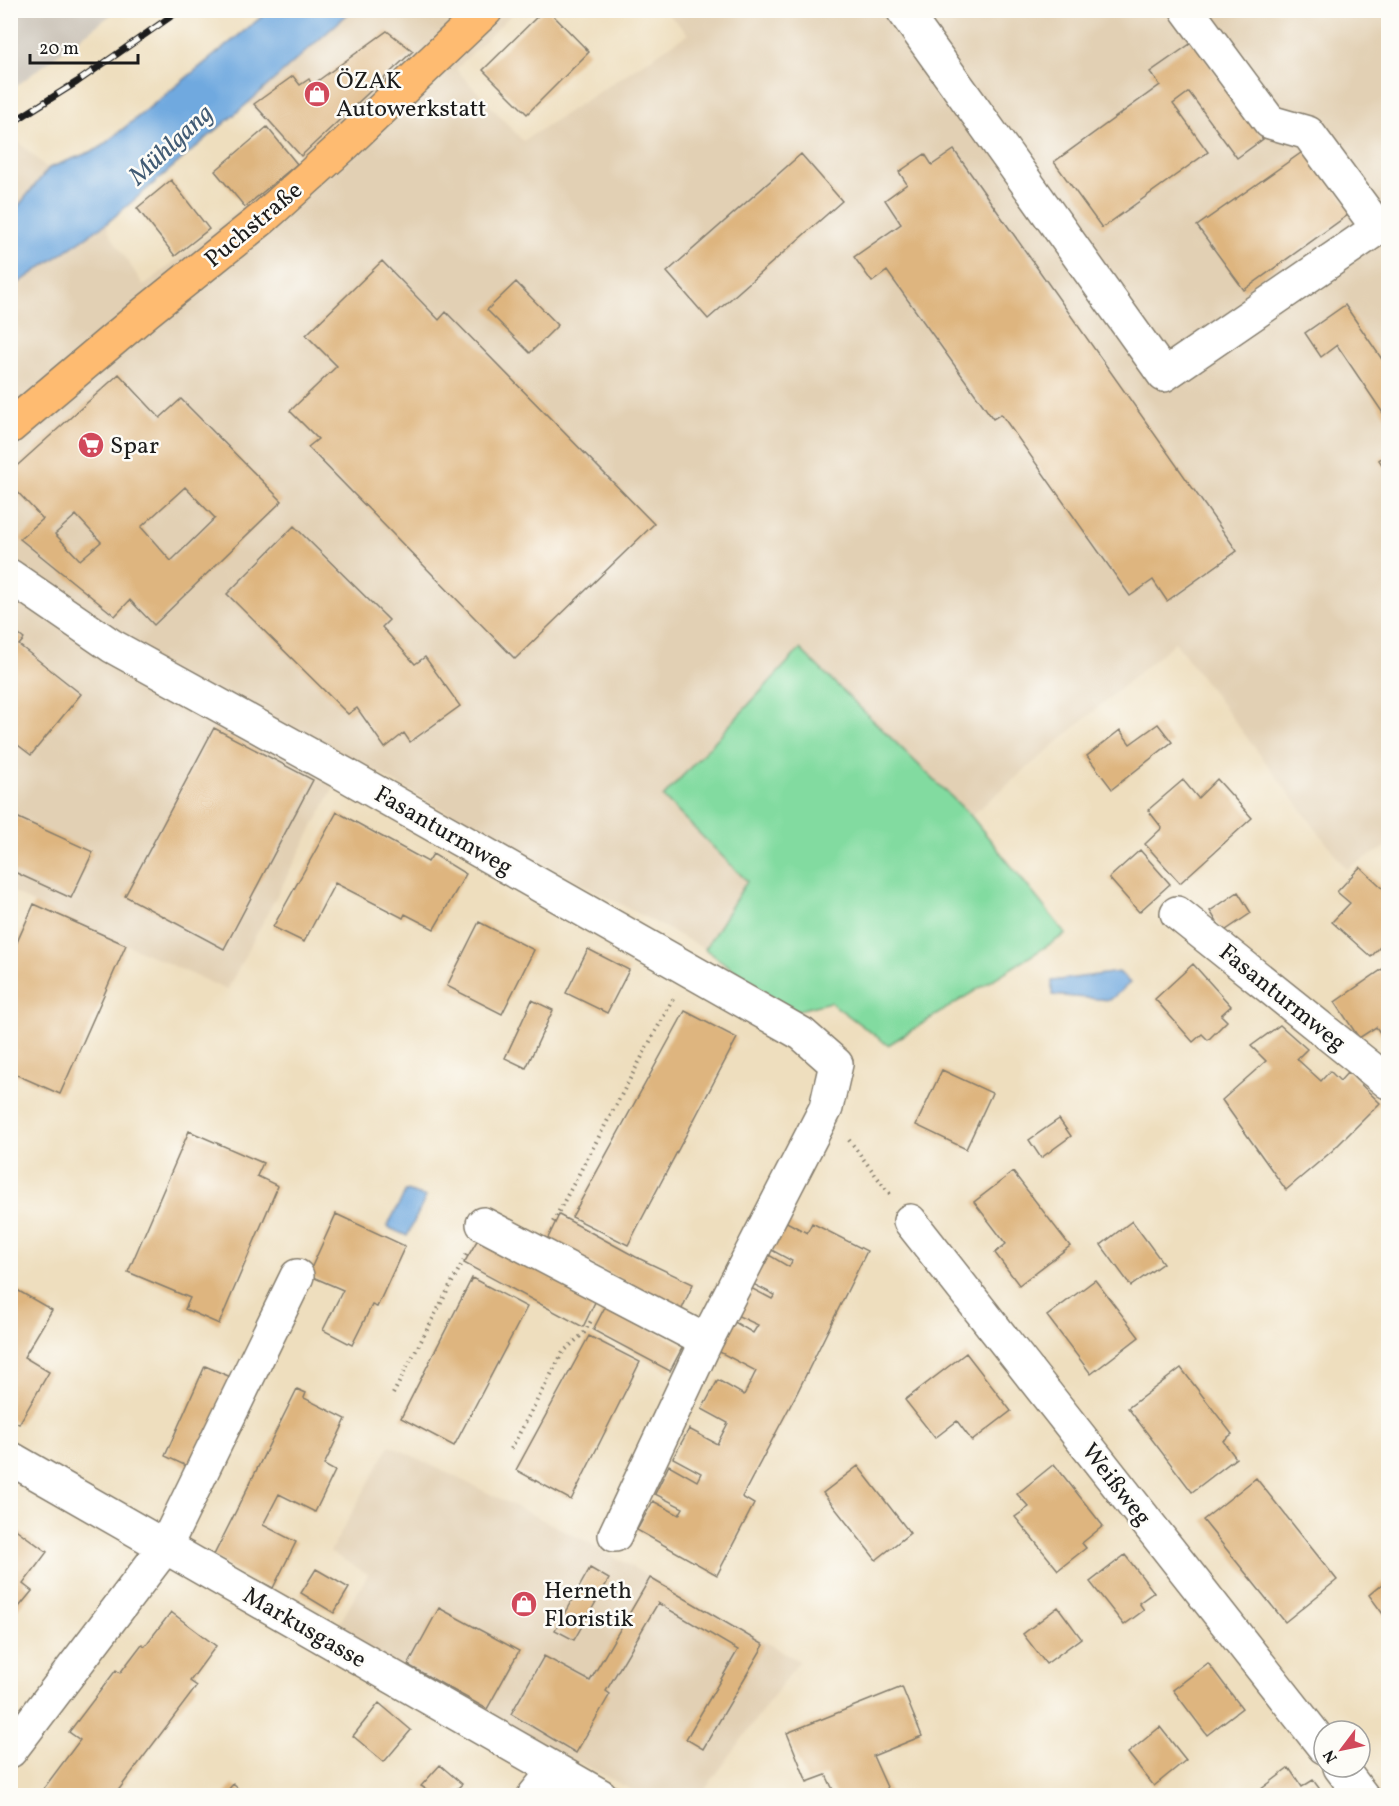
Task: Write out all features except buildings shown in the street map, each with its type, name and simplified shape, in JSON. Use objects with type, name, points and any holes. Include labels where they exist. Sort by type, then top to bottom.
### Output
[{"type":"main road","name":"Puchstraße","points":[[10,427],[146,312],[263,218],[344,145],[486,10]]},
{"type":"street","points":[[903,10],[1164,375],[1378,228],[1308,134],[1270,122],[1187,10]]},
{"type":"street","name":"Fasanturmweg","points":[[10,576],[112,646],[346,775],[802,1034],[836,1064],[826,1108]]},
{"type":"street","name":"Fasanturmweg","points":[[1177,913],[1389,1082]]},
{"type":"street","points":[[615,1535],[706,1341],[826,1108]]},
{"type":"street","name":"Weißweg","points":[[910,1221],[1312,1732]]},
{"type":"street","points":[[483,1224],[706,1341]]},
{"type":"street","points":[[10,1751],[165,1547],[297,1276]]},
{"type":"street","name":"Markusgasse","points":[[10,1458],[601,1796]]},
{"type":"street","points":[[534,1796],[555,1770]]},
{"type":"street","points":[[1349,1779],[1362,1796]]},
{"type":"path","points":[[537,1252],[673,999]]},
{"type":"path","points":[[826,1108],[910,1221]]},
{"type":"path","points":[[393,1394],[483,1224]]},
{"type":"path","points":[[511,1449],[563,1352],[584,1333],[608,1290]]},
{"type":"shaded area","points":[[11,10],[116,10],[116,11],[11,90]]},
{"type":"shaded area","points":[[351,11],[515,11],[456,69],[523,141],[688,34],[665,11],[1388,11],[1388,846],[1346,869],[1175,642],[971,816],[800,650],[748,881],[705,949],[452,815],[350,757],[227,990],[127,945],[60,1094],[11,1072],[11,958],[34,904],[10,890],[10,134],[107,223],[108,231],[144,286],[303,159],[248,103]]},
{"type":"shaded area","name":"Herneth Floristik","points":[[390,1445],[588,1542],[799,1661],[701,1795],[641,1795],[334,1633],[368,1574],[330,1552]]},
{"type":"green space","points":[[800,649],[971,816],[1066,934],[888,1045],[830,1002],[791,1012],[705,949],[747,881],[663,797]]},
{"type":"water","name":"Mühlgang","points":[[269,11],[351,11],[248,103],[107,223],[11,288],[11,215],[49,168],[98,149]]},
{"type":"water","points":[[1119,972],[1130,983],[1110,1000],[1052,995],[1052,981]]},
{"type":"water","points":[[406,1191],[426,1197],[407,1236],[387,1227]]},
{"type":"railway","points":[[10,124],[77,82],[180,10]]},
{"type":"place","name":"ÖZAK Autowerkstatt","points":[[317,94]]},
{"type":"place","name":"Spar","points":[[91,445]]},
{"type":"place","name":"Herneth Floristik","points":[[524,1604]]}]
